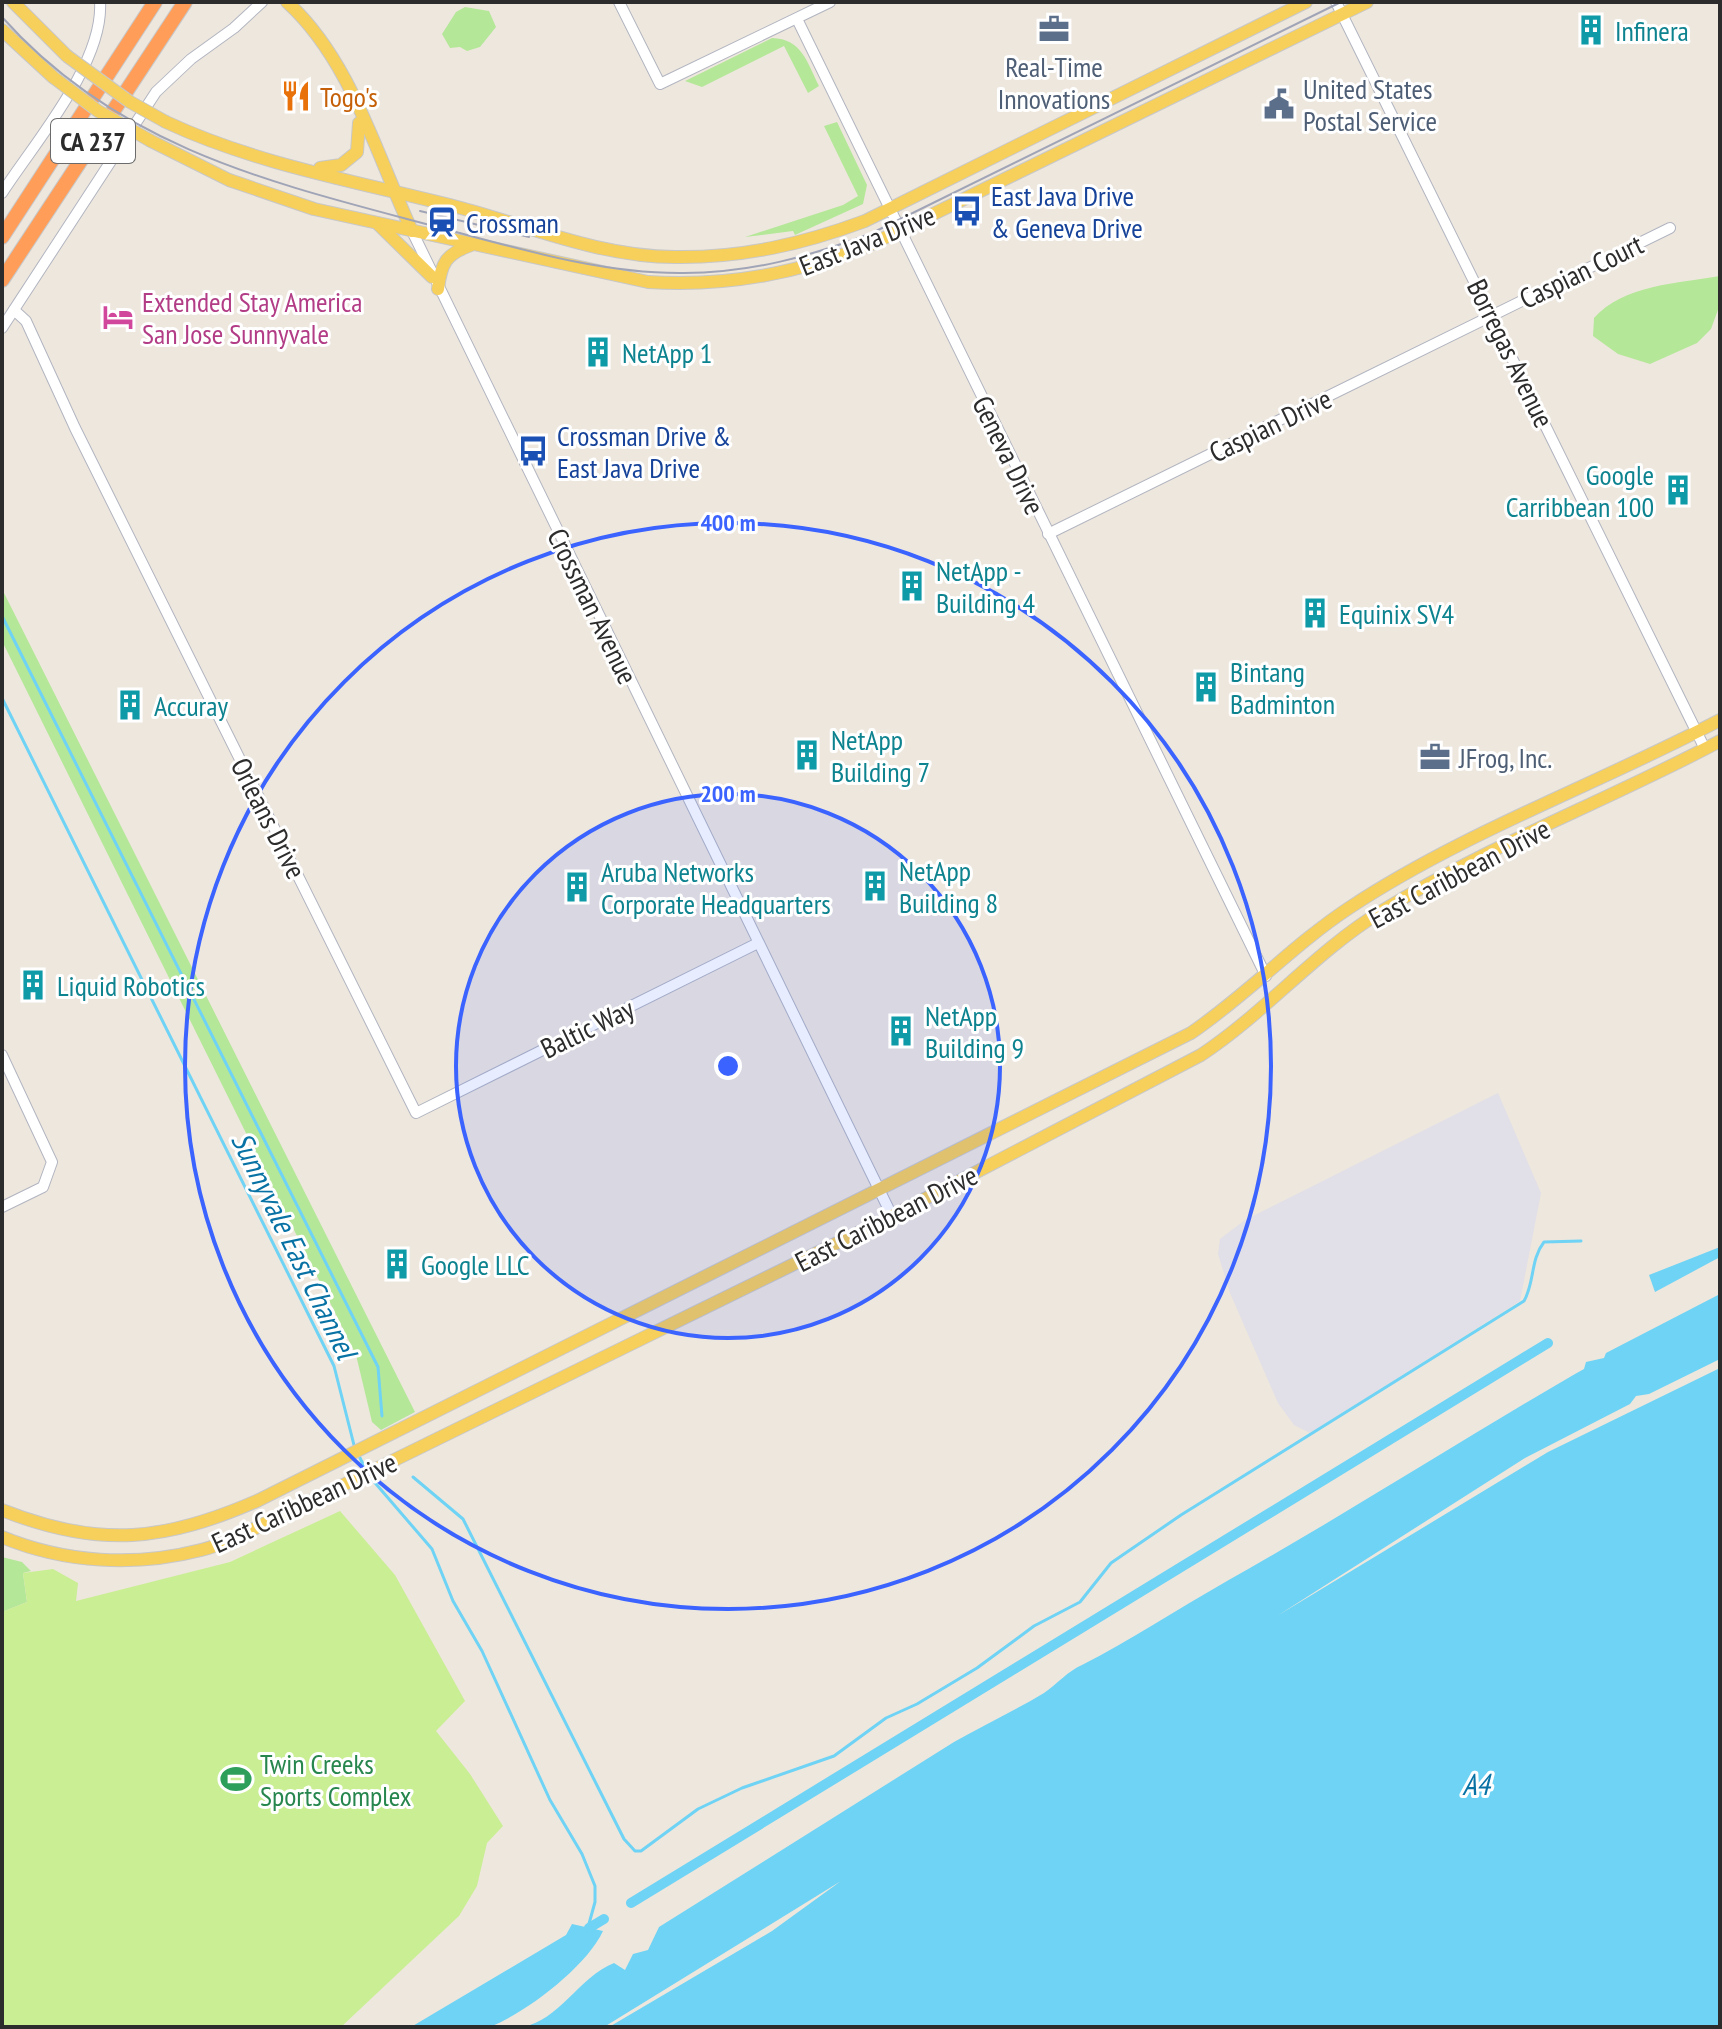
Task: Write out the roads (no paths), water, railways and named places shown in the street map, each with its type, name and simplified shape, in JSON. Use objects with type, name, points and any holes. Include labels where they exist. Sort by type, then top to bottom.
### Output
[{"type":"highway","name":"CA 237","points":[[2,237],[155,2]]},
{"type":"highway","name":"CA 237","points":[[2,280],[185,2]]},
{"type":"main road","name":"East Java Drive","points":[[13,2],[67,56],[130,102],[166,122],[214,142],[288,165],[590,245],[672,257],[738,255],[793,245],[854,225],[1306,2]]},
{"type":"main road","name":"Crossman Avenue","points":[[287,2],[316,31],[357,109],[412,231]]},
{"type":"main road","name":"East Java Drive","points":[[2,30],[53,77],[98,111],[229,180],[314,209],[378,224],[648,282],[696,285],[789,272],[832,260],[901,231],[1340,8],[1367,2]]},
{"type":"main road","points":[[288,165],[329,169],[347,162],[359,147],[357,109]]},
{"type":"main road","points":[[378,224],[435,283],[447,257],[473,245]]},
{"type":"main road","name":"East Caribbean Drive","points":[[2,1510],[82,1533],[137,1536],[191,1527],[259,1500],[1191,1033],[1266,976],[1315,932],[1377,891],[1720,720]]},
{"type":"main road","name":"East Caribbean Drive","points":[[2,1537],[38,1551],[93,1560],[144,1561],[203,1550],[362,1476],[892,1216],[1201,1055],[1245,1026],[1351,932],[1392,905],[1720,741]]},
{"type":"street","points":[[2,193],[87,64],[99,31],[100,2]]},
{"type":"street","points":[[2,328],[156,92],[191,59],[234,28],[262,2]]},
{"type":"street","points":[[619,2],[660,84],[830,2]]},
{"type":"street","name":"Borregas Avenue","points":[[1340,8],[1705,749]]},
{"type":"street","name":"Geneva Drive","points":[[797,19],[1266,976]]},
{"type":"street","name":"Caspian Court","points":[[1492,315],[1670,228]]},
{"type":"street","name":"Crossman Avenue","points":[[412,231],[892,1216]]},
{"type":"street","name":"Orleans Drive","points":[[14,310],[26,321],[75,428],[416,1113]]},
{"type":"street","name":"Caspian Drive","points":[[1048,534],[1492,315]]},
{"type":"street","name":"Baltic Way","points":[[416,1113],[758,943]]},
{"type":"street","points":[[2,1055],[50,1152],[52,1170],[43,1187],[2,1207]]},
{"type":"water","points":[[1720,1247],[1720,1257],[1655,1292],[1649,1275]]},
{"type":"water","name":"A4","points":[[1720,1294],[1720,1359],[1649,1394],[1636,1396],[1630,1404],[1525,1458],[1277,1616],[1548,1452],[1720,1368],[1720,2027],[609,2027],[772,1931],[841,1881],[604,2027],[522,2027],[547,2016],[590,1978],[614,1963],[625,1970],[633,1954],[648,1950],[659,1927],[954,1742],[1044,1693],[1077,1668],[1584,1369],[1586,1362],[1604,1358],[1606,1353]]},
{"type":"water","points":[[572,1924],[603,1931],[570,1973],[522,2010],[492,2026],[411,2027],[566,1935]]},
{"type":"waterway","points":[[2,616],[378,1367],[382,1416]]},
{"type":"waterway","name":"Sunnyvale East Channel","points":[[2,698],[334,1366],[355,1449]]},
{"type":"waterway","points":[[413,1477],[463,1519],[624,1839],[635,1851],[641,1851],[698,1809],[742,1788],[834,1756],[886,1718],[917,1704],[977,1668],[1034,1626],[1080,1602],[1111,1563],[1181,1515],[1524,1301],[1544,1242],[1581,1241]]},
{"type":"waterway","points":[[631,1903],[1548,1343]]},
{"type":"waterway","name":"Sunnyvale East Channel","points":[[359,1456],[366,1470]]},
{"type":"waterway","name":"Sunnyvale East Channel","points":[[370,1477],[432,1549],[453,1601],[482,1651],[550,1800],[582,1854],[595,1886],[595,1902],[587,1931]]},
{"type":"waterway","points":[[589,1928],[604,1919]]},
{"type":"tram line","points":[[2,17],[48,62],[97,100],[150,131],[204,156],[320,195],[531,252],[592,265],[684,273],[733,270],[780,262],[872,233],[1341,2]]},
{"type":"tram line","points":[[420,211],[529,237]]},
{"type":"place","name":"Real-Time Innovations","points":[[1054,29]]},
{"type":"place","name":"Infinera","points":[[1591,30]]},
{"type":"place","name":"Togo's","points":[[296,96]]},
{"type":"place","name":"United States Postal Service","points":[[1279,104]]},
{"type":"place","name":"East Java Drive & Geneva Drive","points":[[967,211]]},
{"type":"place","name":"Crossman","points":[[442,222]]},
{"type":"place","name":"Extended Stay America San Jose Sunnyvale","points":[[118,317]]},
{"type":"place","name":"NetApp 1","points":[[598,352]]},
{"type":"place","name":"Crossman Drive & East Java Drive","points":[[533,451]]},
{"type":"place","name":"Google Carribbean 100","points":[[1678,490]]},
{"type":"place","name":"NetApp - Building 4","points":[[912,586]]},
{"type":"place","name":"Equinix SV4","points":[[1315,613]]},
{"type":"place","name":"Bintang Badminton","points":[[1206,687]]},
{"type":"place","name":"Accuray","points":[[130,705]]},
{"type":"place","name":"NetApp Building 7","points":[[807,755]]},
{"type":"place","name":"JFrog, Inc.","points":[[1435,757]]},
{"type":"place","name":"NetApp Building 8","points":[[875,886]]},
{"type":"place","name":"Aruba Networks Corporate Headquarters","points":[[577,887]]},
{"type":"place","name":"Liquid Robotics","points":[[33,985]]},
{"type":"place","name":"NetApp Building 9","points":[[901,1031]]},
{"type":"place","name":"Google LLC","points":[[397,1264]]},
{"type":"place","name":"Twin Creeks Sports Complex","points":[[236,1779]]}]
